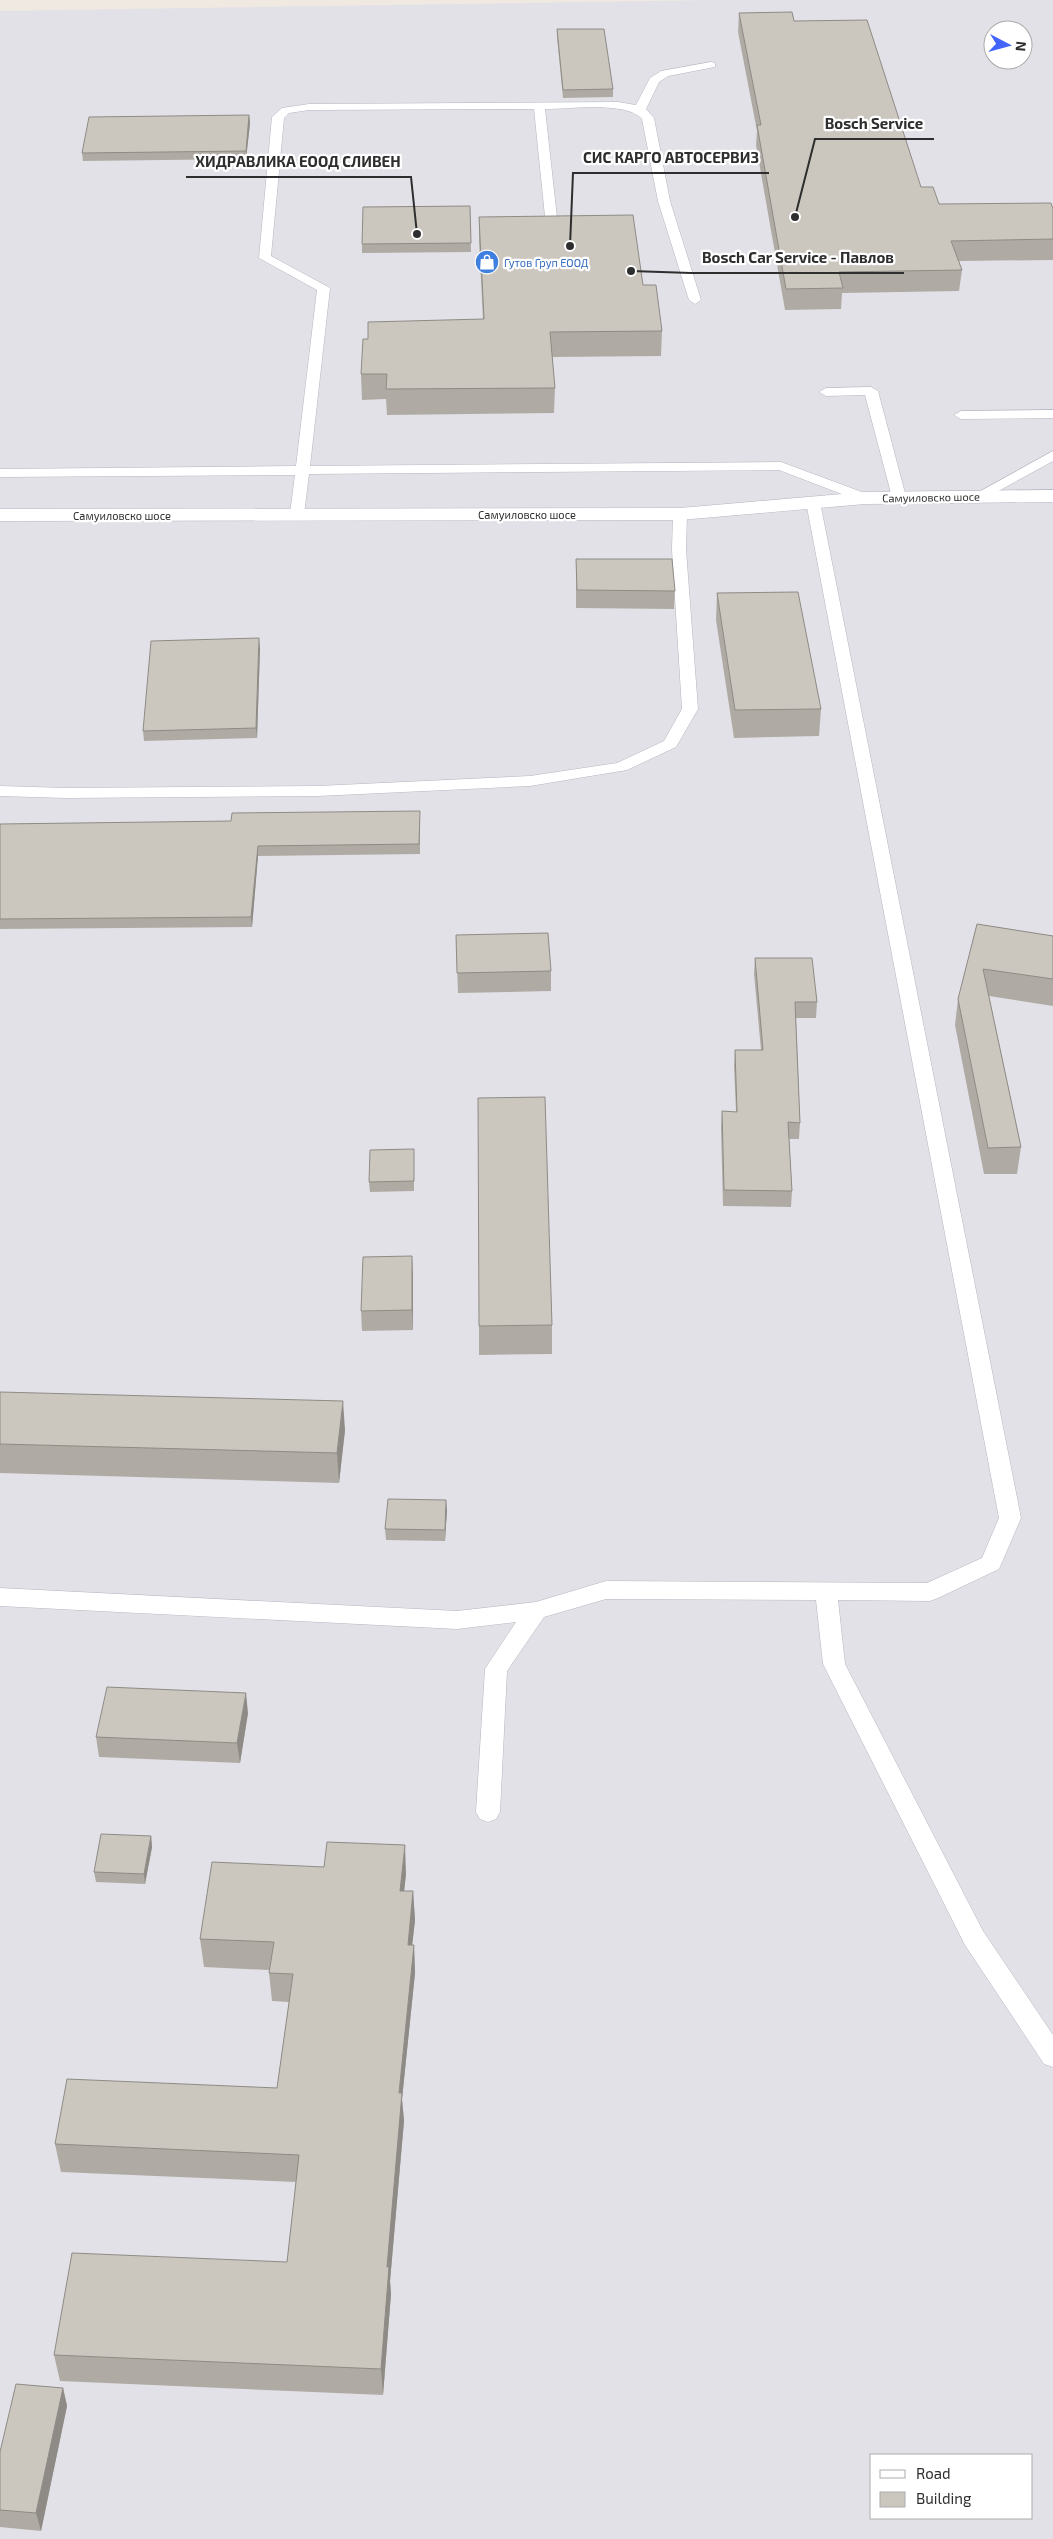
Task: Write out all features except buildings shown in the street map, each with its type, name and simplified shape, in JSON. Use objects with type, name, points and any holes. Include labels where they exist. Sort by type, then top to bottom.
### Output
[{"type":"street","name":"Самуиловско шосе","points":[[0,515],[680,514],[865,498],[1053,496]]},
{"type":"lane","points":[[640,109],[654,80],[665,73],[711,65]]},
{"type":"lane","points":[[297,514],[324,288],[265,258],[278,117],[286,110],[309,107],[618,105],[640,109],[648,118],[664,201],[695,300]]},
{"type":"lane","points":[[539,106],[553,236]]},
{"type":"lane","points":[[826,392],[871,391],[899,497]]},
{"type":"lane","points":[[962,415],[1053,414]]},
{"type":"lane","points":[[977,497],[1053,455]]},
{"type":"lane","points":[[0,474],[781,466],[865,498]]},
{"type":"lane","points":[[0,1597],[458,1620],[536,1612],[606,1590],[930,1592],[991,1563],[1010,1518],[813,502]]},
{"type":"lane","points":[[0,791],[318,791],[530,781],[621,767],[670,744],[690,709],[679,550],[680,514]]},
{"type":"lane","points":[[826,1591],[834,1664],[974,1938],[1053,2056]]},
{"type":"lane","points":[[488,1812],[496,1669],[536,1612]]},
{"type":"shaded area","points":[[713,0],[1053,0],[1053,2539],[0,2539],[0,11]]},
{"type":"place","name":"Bosch Service","points":[[795,217]]},
{"type":"place","name":"ХИДРАВЛИКА ЕООД СЛИВЕН","points":[[417,234]]},
{"type":"place","name":"СИС КАРГО АВТОСЕРВИЗ","points":[[570,246]]},
{"type":"place","name":"Гутов Груп ЕООД","points":[[487,262]]},
{"type":"place","name":"Bosch Car Service - Павлов","points":[[631,271]]}]
